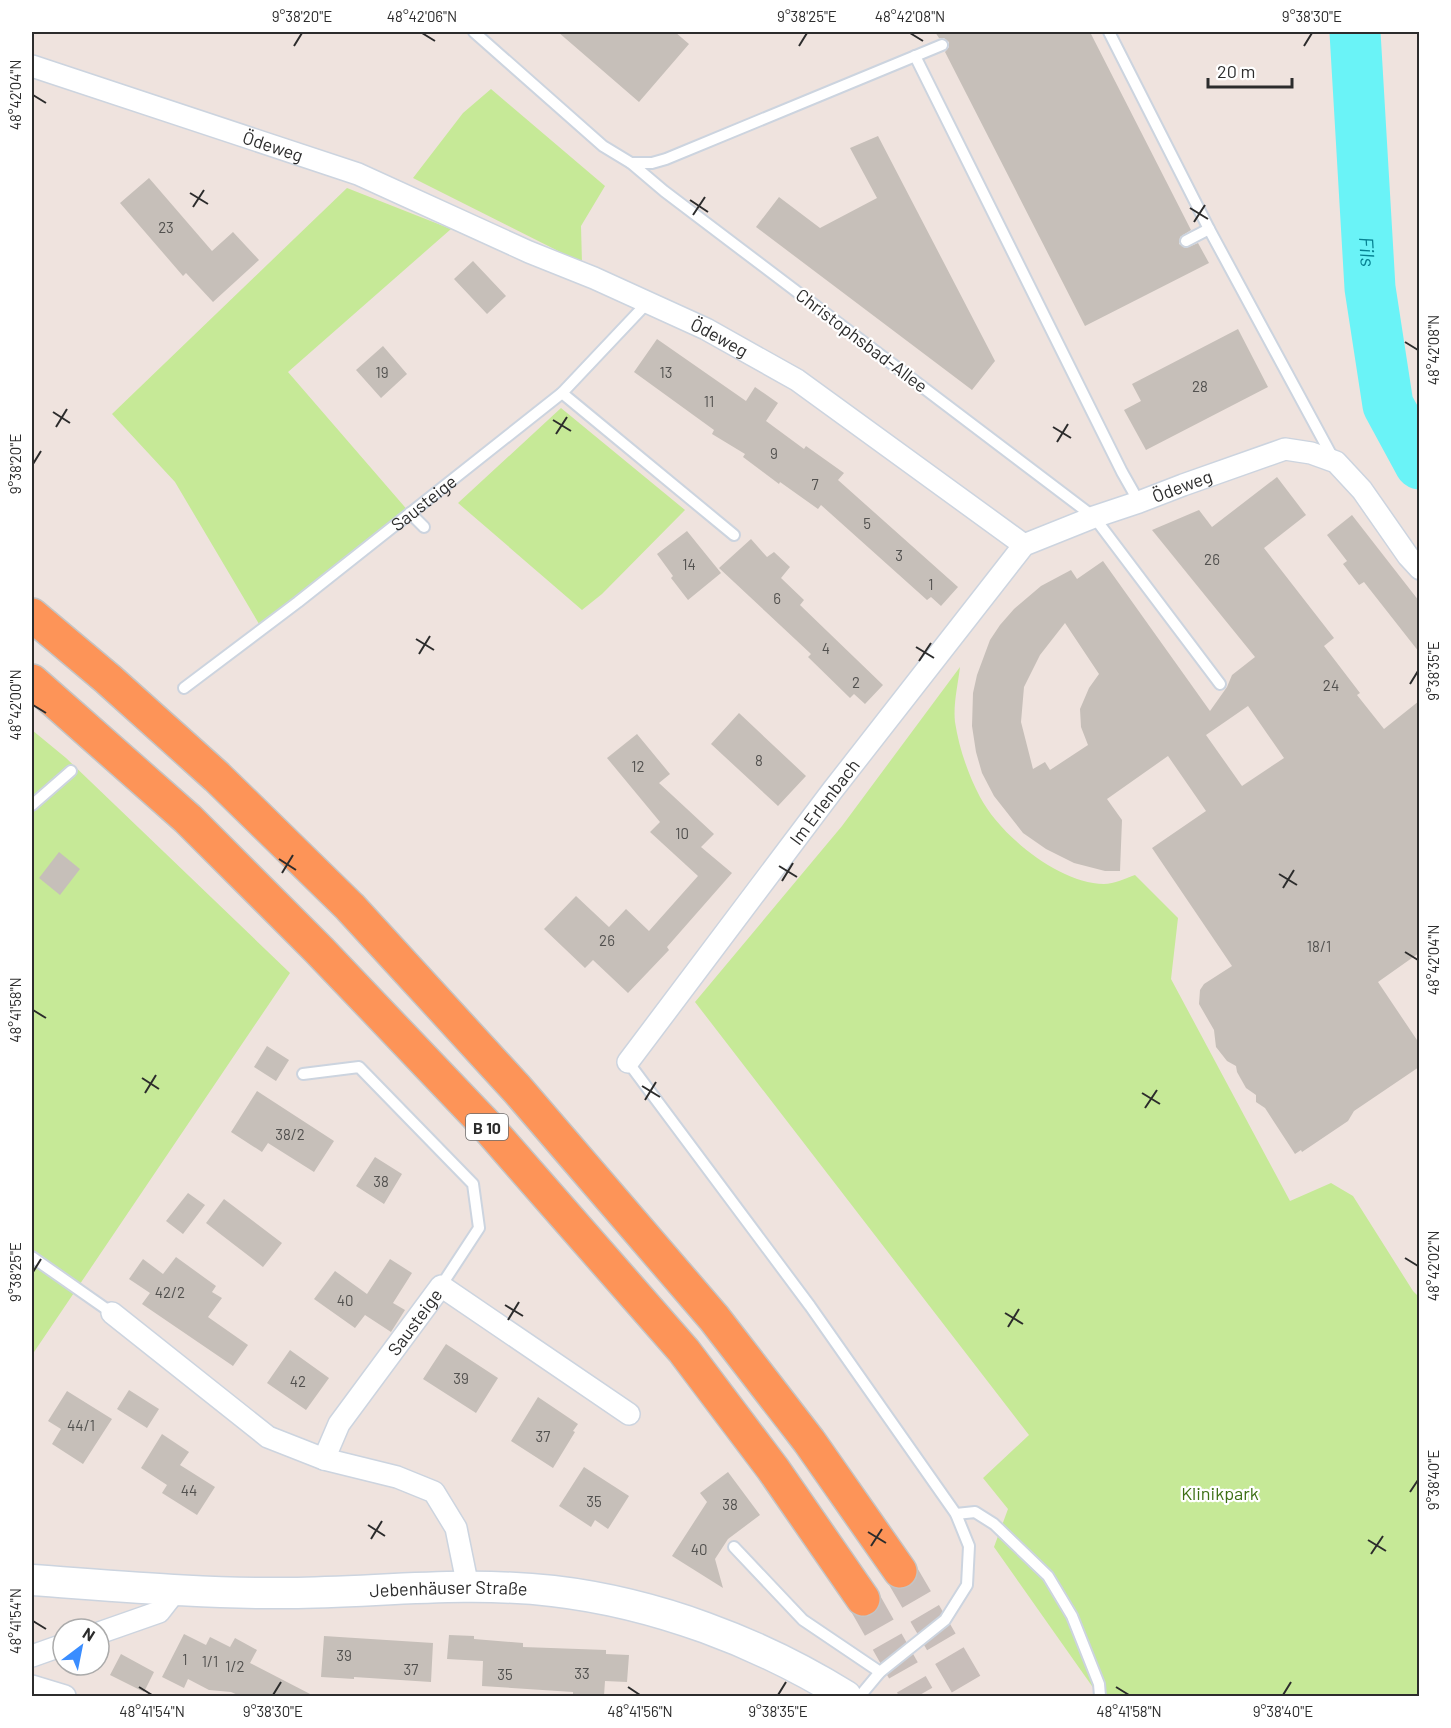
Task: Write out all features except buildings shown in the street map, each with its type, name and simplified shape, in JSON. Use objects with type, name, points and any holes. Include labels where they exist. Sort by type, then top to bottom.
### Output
[{"type":"highway","name":"B 10","points":[[32,615],[217,777],[284,842],[350,907],[517,1089],[714,1318],[809,1441],[900,1571]]},
{"type":"highway","name":"B 10","points":[[32,681],[188,819],[320,950],[486,1125],[684,1351],[773,1468],[863,1599]]},
{"type":"main road","name":"Jebenhäuser Straße","points":[[32,1580],[290,1593],[468,1587],[553,1591],[626,1605],[692,1623],[790,1665],[846,1696]]},
{"type":"street","name":"Ödeweg","points":[[32,66],[358,174],[529,252],[648,302],[729,341],[796,380],[1024,545],[1094,517],[1285,449],[1311,453],[1336,462],[1362,490],[1419,569]]},
{"type":"street","name":"Im Erlenbach","points":[[628,1062],[832,791],[1024,545]]},
{"type":"street","name":"Sausteige","points":[[324,1459],[339,1424],[441,1286],[629,1413]]},
{"type":"street","points":[[112,1313],[268,1437],[324,1459],[397,1477],[434,1492],[456,1528],[468,1587]]},
{"type":"street","points":[[111,1629],[159,1612],[177,1589]]},
{"type":"street","points":[[32,1656],[51,1649]]},
{"type":"street","points":[[32,1686],[65,1696]]},
{"type":"lane","name":"Christophsbad-Allee","points":[[474,32],[603,146],[631,163],[664,191],[1094,517],[1220,684]]},
{"type":"lane","points":[[1109,32],[1209,229],[1336,462]]},
{"type":"lane","points":[[631,163],[643,164],[666,159],[942,45]]},
{"type":"lane","points":[[915,56],[1139,502]]},
{"type":"lane","points":[[1186,241],[1209,229]]},
{"type":"lane","name":"Sausteige","points":[[184,687],[298,602],[562,393],[648,302]]},
{"type":"lane","points":[[562,393],[735,535]]},
{"type":"lane","points":[[410,513],[424,527]]},
{"type":"lane","points":[[32,806],[71,771]]},
{"type":"lane","points":[[628,1062],[810,1305],[956,1514],[969,1545],[967,1586],[945,1620],[880,1672],[860,1696]]},
{"type":"lane","points":[[303,1074],[359,1067],[473,1184],[479,1228],[441,1286]]},
{"type":"lane","points":[[32,1257],[112,1313]]},
{"type":"lane","points":[[956,1514],[975,1512],[994,1524],[1047,1576],[1072,1616],[1099,1684],[1100,1696]]},
{"type":"lane","points":[[734,1547],[803,1620],[880,1672]]},
{"type":"green space","points":[[491,89],[605,186],[581,226],[582,263],[413,178],[463,113]]},
{"type":"green space","points":[[347,188],[451,229],[288,372],[410,513],[262,629],[175,482],[112,414]]},
{"type":"green space","points":[[561,408],[685,510],[602,594],[582,610],[458,503]]},
{"type":"green space","name":"Klinikpark","points":[[960,667],[955,709],[957,732],[972,779],[989,812],[1016,841],[1050,866],[1068,876],[1104,884],[1135,875],[1178,918],[1171,979],[1290,1201],[1331,1183],[1353,1196],[1419,1297],[1419,1696],[1099,1696],[994,1547],[1008,1509],[983,1478],[1029,1435],[695,1002],[842,826]]},
{"type":"green space","points":[[32,730],[66,758],[290,973],[32,1355]]},
{"type":"waterway","name":"Fils","points":[[1355,32],[1370,288],[1388,405],[1420,464]]},
{"type":"tunnel","points":[[900,1571],[973,1696]]},
{"type":"tunnel","points":[[863,1599],[918,1696]]}]
